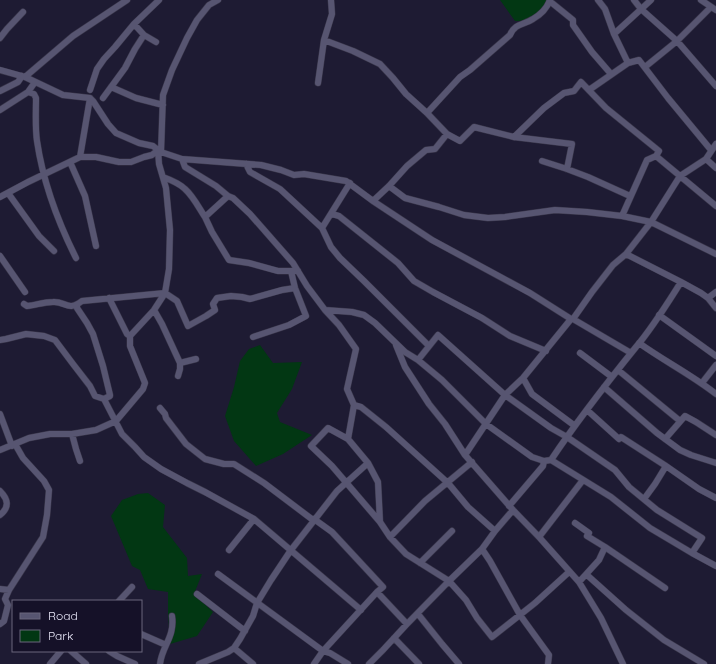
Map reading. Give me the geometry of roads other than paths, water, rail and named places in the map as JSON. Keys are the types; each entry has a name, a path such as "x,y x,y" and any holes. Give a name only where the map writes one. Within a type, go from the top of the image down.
{"street":[{"path":"0,91 18,82 23,76 73,36 118,2 127,0"},
{"path":"90,90 97,68 134,24 159,0"},
{"path":"0,450 29,438 50,434 72,434 96,430 116,421 143,390 146,383 130,346 130,336 154,310 165,293 169,269 170,230 166,188 159,164 163,95 172,70 197,20 209,5 218,0"},
{"path":"318,82 324,40 332,14 330,0"},
{"path":"598,0 605,9 614,34 628,63"},
{"path":"634,0 641,10 677,42 716,86"},
{"path":"614,34 651,0"},
{"path":"645,67 677,42 714,8 701,0"},
{"path":"427,113 460,77 510,35 512,30 532,20 541,13 550,1 573,20 572,25 611,74"},
{"path":"0,38 23,12"},
{"path":"134,24 144,35 156,42"},
{"path":"103,98 125,68 134,49 144,35"},
{"path":"324,40 380,64 394,78 406,94 447,134 460,141 474,127 514,137 572,144 567,169"},
{"path":"589,90 628,63 639,60 711,150"},
{"path":"0,70 23,76 63,95 90,98 116,133 139,143 153,146 159,151 182,159 261,165 294,175 304,174 346,181 372,201 432,240 530,293 631,353"},
{"path":"0,110 28,92 35,82"},
{"path":"514,137 541,111 564,92 574,91 581,82 606,108 659,151 656,156 647,160 622,216"},
{"path":"111,86 136,98 163,104"},
{"path":"28,92 34,94 36,98 36,140 43,175 58,219 76,258"},
{"path":"80,157 90,98"},
{"path":"372,201 389,186 407,166 426,150 435,149 447,134"},
{"path":"465,455 506,395 546,351 613,265 626,254 651,222 680,176 706,159 716,144"},
{"path":"0,197 80,157 96,157 119,162 131,162 159,151"},
{"path":"656,156 716,206"},
{"path":"182,159 185,166 233,198 250,214 293,263 307,286 325,310 339,325 356,349 347,389 354,405 348,439"},
{"path":"706,159 716,168"},
{"path":"542,161 588,176 630,196"},
{"path":"70,162 85,196 96,246"},
{"path":"246,164 250,172 280,189 322,228 331,247 340,258 429,346"},
{"path":"163,177 185,188 194,200 229,260 249,263 278,271 298,271"},
{"path":"322,228 350,183"},
{"path":"389,186 405,198 464,215 488,218 555,210 622,216 651,222 716,254"},
{"path":"8,193 39,236 54,251"},
{"path":"205,218 228,196"},
{"path":"332,214 339,216 398,263 414,281 482,318 510,336 546,351"},
{"path":"626,254 681,282 708,298 716,308"},
{"path":"0,256 25,292"},
{"path":"253,337 289,325 306,316 295,288 291,271"},
{"path":"369,664 449,581 482,550 511,508 639,343 681,282"},
{"path":"24,304 27,306 54,301 69,306 77,305 82,302 109,298 165,293 177,301 188,326 215,310 213,304 217,298 231,296 242,297 250,300 282,290 295,288"},
{"path":"708,298 716,292"},
{"path":"109,298 127,334 130,336"},
{"path":"77,305 77,308 88,323 93,334 103,366 110,395 104,399"},
{"path":"154,310 180,363 178,376"},
{"path":"325,310 352,312 364,315 375,323 406,352 442,380 486,424 532,457 548,461 583,480 611,497 650,528 692,554 716,566"},
{"path":"659,315 716,356"},
{"path":"0,340 26,334 44,336 55,340 90,386 95,396 104,399 122,434 144,457 161,469 254,519 361,610"},
{"path":"418,360 438,335 506,395 551,428 567,436 615,470 629,487 657,510 702,538 692,554"},
{"path":"393,340 405,368 465,455 579,582 601,618 623,664"},
{"path":"639,343 657,356 702,383 716,394"},
{"path":"580,353 612,377"},
{"path":"180,363 196,359"},
{"path":"702,383 716,365"},
{"path":"618,370 680,421"},
{"path":"523,378 532,394 576,426"},
{"path":"604,387 680,450 716,463"},
{"path":"354,405 361,407 386,427 448,483 468,507 495,531"},
{"path":"160,408 186,444 196,453 205,459 224,464 234,464 264,483 332,532 383,587 323,651 314,664"},
{"path":"587,410 619,439 621,437 699,489 716,498"},
{"path":"0,414 14,445 49,490 43,537 9,590 5,599 8,605 4,621 0,624"},
{"path":"665,439 685,416 716,435"},
{"path":"380,522 378,482 368,463 348,439 328,428 311,446 332,466 380,522 390,537 406,554 449,581 466,600 477,618 492,637 520,615 569,572"},
{"path":"72,434 80,461"},
{"path":"390,537 425,501 472,462"},
{"path":"199,664 234,648 253,616 257,603 291,550 337,490 368,463"},
{"path":"644,499 666,466"},
{"path":"539,537 583,480"},
{"path":"0,491 6,498 7,505 3,513 0,515"},
{"path":"229,550 254,519"},
{"path":"575,523 589,533 587,536 665,588"},
{"path":"420,563 452,531"},
{"path":"579,582 599,560 605,547"},
{"path":"482,550 490,560 520,615 549,655 548,664"},
{"path":"218,574 323,651 330,653 348,664"},
{"path":"586,575 626,610 664,640 704,664"},
{"path":"121,600 132,588"},
{"path":"0,589 9,590"},
{"path":"377,592 407,624"},
{"path":"197,594 245,631"},
{"path":"418,614 459,664"},
{"path":"160,664 161,656 170,636 172,616"},
{"path":"142,634 166,645"},
{"path":"394,638 420,664"},
{"path":"234,648 253,664"},
{"path":"50,664 60,652"},
{"path":"72,652 86,664"},
{"path":"111,652 135,664"}]}
